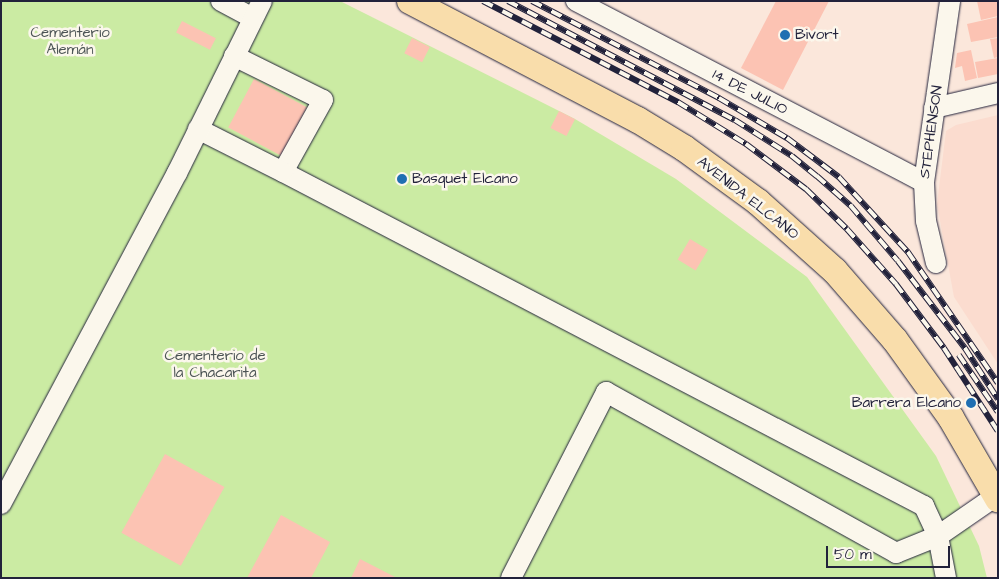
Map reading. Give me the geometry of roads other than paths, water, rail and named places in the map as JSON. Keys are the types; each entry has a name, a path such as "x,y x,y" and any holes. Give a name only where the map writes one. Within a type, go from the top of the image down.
{"main road":[{"name":"AVENIDA ELCANO","path":"410,1 638,120 684,148 758,202 834,271 895,340 951,418 997,497"}],"street":[{"path":"1,504 198,129 257,10 221,1"},
{"name":"14 DE JULIO","path":"576,1 924,182"},
{"name":"STEPHENSON","path":"936,263 926,222 924,182 950,1"},
{"path":"234,56 323,100 283,172"},
{"path":"934,108 998,94"},
{"path":"198,129 924,506 938,536 946,578"},
{"path":"511,578 606,392 896,553 938,536 997,497"}],"railway":[{"path":"483,1 678,102 746,144 806,189 847,229 896,284 944,348 998,431"},
{"path":"508,1 735,120 792,156 817,176 851,206 898,261 965,348 998,399"},
{"path":"532,1 719,98 787,138 839,177 908,252 998,383"},
{"path":"959,355 998,412"}],"place":[{"name":"Bivort","path":"785,35"},
{"name":"Basquet Elcano","path":"402,179"},
{"name":"Barrera Elcano","path":"971,403"}],"park label":[{"name":"Cementerio Alemán","path":"70,40"},
{"name":"Cementerio de la Chacarita","path":"215,364"}]}
